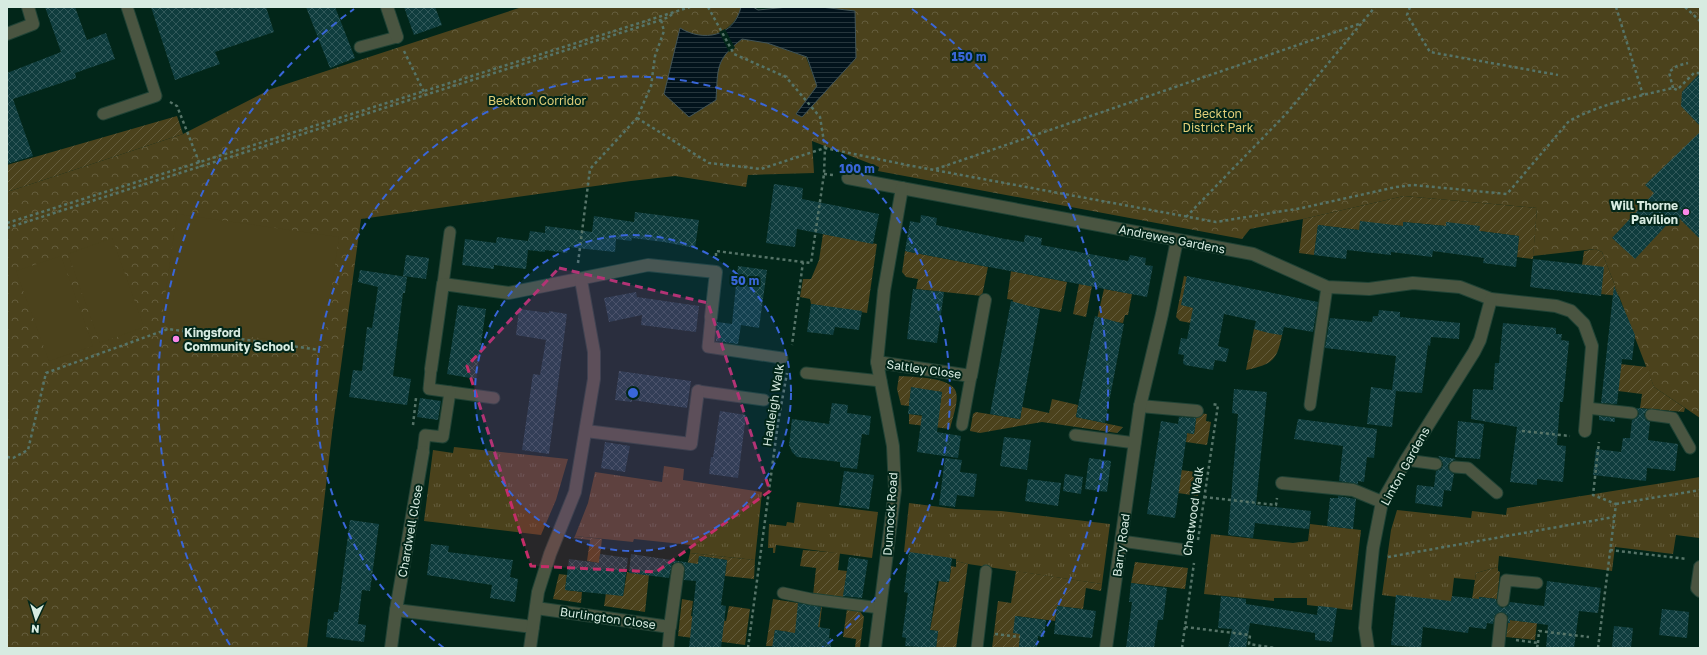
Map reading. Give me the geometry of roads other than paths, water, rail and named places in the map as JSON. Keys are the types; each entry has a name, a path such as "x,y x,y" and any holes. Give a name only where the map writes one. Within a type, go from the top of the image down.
{"street":[{"path":"7,34 34,24 28,7"},
{"path":"387,7 397,37"},
{"name":"Andrewes Gardens","path":"848,178 1253,254 1327,287 1369,289 1413,283 1460,287 1491,300 1556,306 1571,311 1584,324 1592,346 1585,434"},
{"name":"Dunnock Road","path":"875,648 894,490 893,446 877,362 884,291 902,188"},
{"name":"Barry Road","path":"1106,648 1140,406 1162,314 1177,240"},
{"path":"431,369 443,284 509,293 581,280 648,264 716,272 711,317"},
{"path":"530,648 538,592 550,554 575,492 594,379 594,352 590,321 581,280"},
{"name":"Saltley Close","path":"877,362 971,376 985,300"},
{"name":"Linton Gardens","path":"1368,648 1365,628 1372,560 1382,502 1406,460 1474,352 1480,340 1491,300"},
{"path":"586,431 691,444 698,391"},
{"path":"1140,406 1197,411"},
{"name":"Chardwell Close","path":"391,648 423,452"},
{"path":"1282,483 1352,490 1382,502"},
{"path":"1697,563 1697,588 1700,591"},
{"name":"Burlington Close","path":"536,608 670,627 678,568"},
{"path":"396,610 533,627"},
{"path":"1499,643 1501,619"}],"lane":[{"path":"103,114 156,96 127,7"},
{"path":"360,47 397,37"},
{"path":"443,284 450,232"},
{"path":"1310,405 1327,287"},
{"path":"711,317 708,347 782,358"},
{"path":"431,369 429,389 494,398"},
{"path":"806,373 881,381"},
{"name":"Saltley Close","path":"962,425 971,376"},
{"path":"698,391 764,400"},
{"path":"423,452 425,435 444,437 450,392"},
{"path":"1587,408 1632,413"},
{"path":"1650,416 1674,418 1690,448"},
{"path":"1076,435 1135,443"},
{"path":"1406,460 1436,464"},
{"path":"1455,467 1468,468 1497,493"},
{"path":"1121,541 1186,550"},
{"path":"977,648 986,571"},
{"path":"1503,601 1506,580 1537,583"},
{"path":"783,593 811,599 880,608"},
{"path":"668,648 670,627"}],"water":[{"path":"741,7 753,7 758,10 788,7 821,7 855,11 856,58 802,117 796,114 817,86 807,57 767,43 742,39 733,46 722,59 718,72 716,100 689,117 664,94 680,28 698,35 716,34 725,31 732,25"}],"place":[{"name":"Will Thorne Pavilion","path":"1686,212"},
{"name":"Kingsford Community School","path":"176,339"}],"park label":[{"name":"Beckton Corridor","path":"537,100"},
{"name":"Beckton District Park","path":"1218,120"}]}
